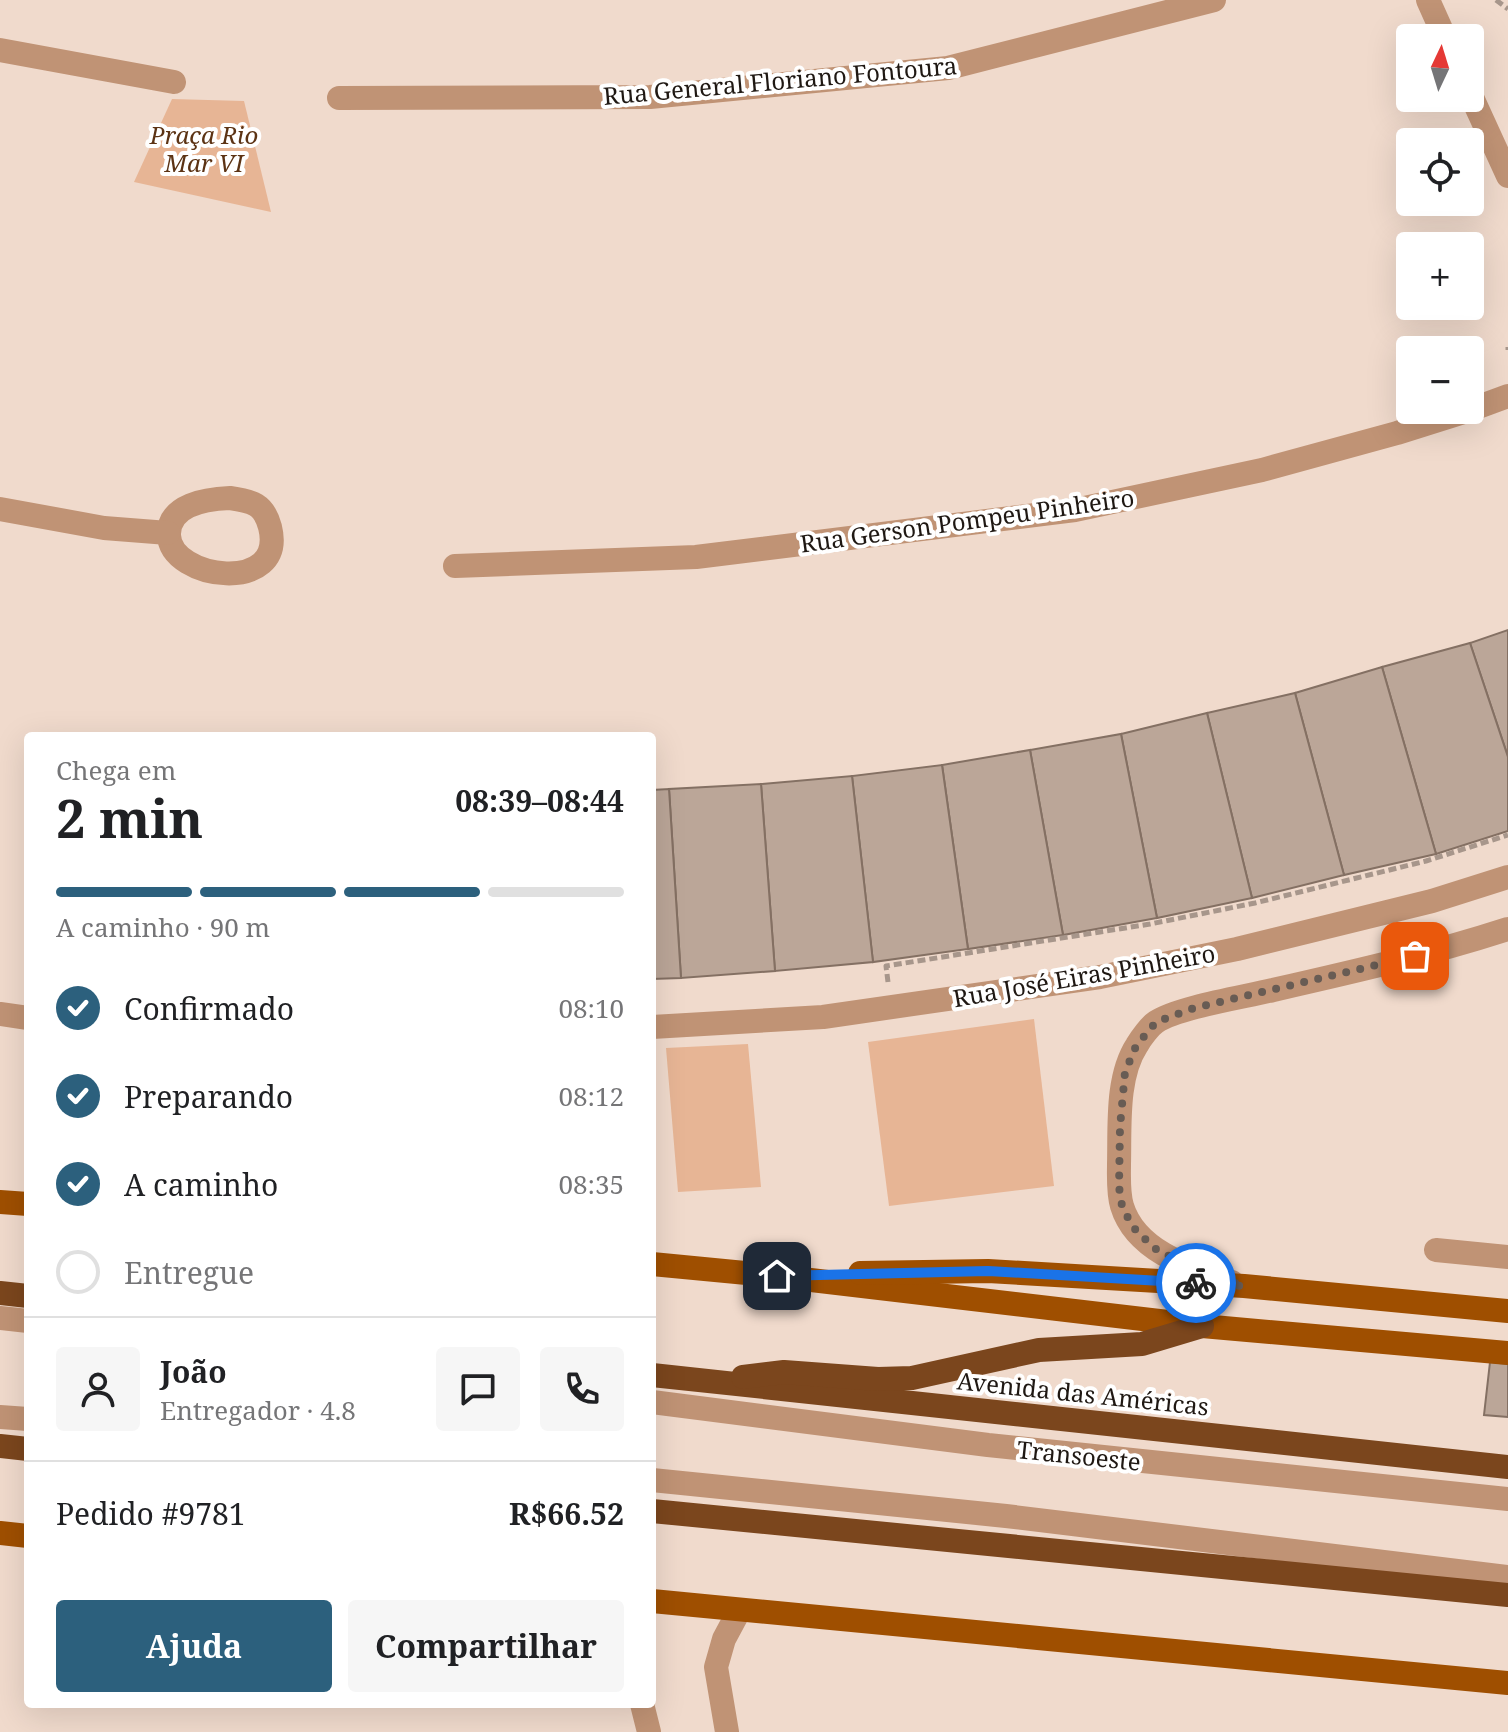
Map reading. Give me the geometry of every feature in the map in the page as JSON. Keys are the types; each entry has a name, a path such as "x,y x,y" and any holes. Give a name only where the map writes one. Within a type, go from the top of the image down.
{"highway":[{"path":"0,1293 24,1296"},
{"path":"712,1383 784,1372 878,1379 912,1378 1057,1348 1142,1344 1202,1326"},
{"name":"Avenida das Américas","path":"656,1376 1508,1467"},
{"path":"0,1446 24,1449"},
{"path":"656,1511 1508,1595"}],"main road":[{"path":"0,1202 24,1204"},
{"path":"656,1264 1202,1326 1508,1353"},
{"path":"777,1276 988,1271 1244,1286 1508,1311"},
{"path":"0,1533 24,1536"},
{"path":"656,1601 1508,1683"}],"street":[{"name":"Rua General Floriano Fontoura","path":"339,98 650,97 948,68 1214,0"},
{"path":"1428,0 1439,24"},
{"path":"0,50 174,82"},
{"path":"1479,112 1508,176"},
{"name":"Rua Gerson Pompeu Pinheiro","path":"1484,405 1508,396"},
{"name":"Rua Gerson Pompeu Pinheiro","path":"455,566 696,557 1075,510 1262,470 1426,424"},
{"path":"0,509 104,528 168,533"},
{"name":"Rua José Eiras Pinheiro","path":"656,1027 823,1017 1100,977 1237,949 1432,901 1508,877"},
{"path":"1244,1286 1193,1269 1154,1248 1132,1226 1122,1206 1119,1187 1120,1127 1125,1072 1136,1046 1156,1022 1194,1008 1360,970 1508,929"},
{"path":"0,1014 24,1017"},
{"path":"1436,1250 1508,1257"},
{"path":"0,1318 24,1321"},
{"name":"Transoeste","path":"656,1403 988,1445 1508,1499"},
{"path":"0,1417 24,1419"},
{"path":"656,1480 1006,1516 1508,1577"},
{"path":"727,1732 716,1667 724,1639 739,1611"},
{"path":"643,1708 649,1732"}],"path":[{"path":"1496,0 1508,9"},
{"path":"890,1007 886,966 1060,940 1225,909 1426,861 1508,835"}],"green space":[{"name":"Praça Rio Mar VI","path":"172,99 244,101 271,212 134,182"},
{"path":"1034,1019 1054,1186 889,1206 868,1042"},
{"path":"748,1044 761,1187 678,1192 666,1048"}],"building":[{"path":"1508,630 1508,757 1470,643"},
{"path":"1470,643 1508,757 1508,831 1436,854 1382,667"},
{"path":"1382,667 1436,854 1344,875 1295,693"},
{"path":"1295,693 1344,875 1252,898 1207,713"},
{"path":"1207,713 1252,898 1157,918 1121,734"},
{"path":"1121,734 1157,918 1063,935 1030,750"},
{"path":"1030,750 1063,935 968,949 942,765"},
{"path":"942,765 968,949 873,962 852,776"},
{"path":"852,776 873,962 775,971 761,784"},
{"path":"761,784 775,971 681,978 669,789"},
{"path":"669,789 681,978 656,979 656,790"},
{"path":"1490,1362 1508,1364 1508,1417 1484,1415"}],"way so far":[{"path":"1196,1283 1244,1286 1193,1269 1154,1248 1132,1226 1122,1206 1119,1187 1120,1127 1125,1072 1136,1046 1156,1022 1194,1008 1415,956"}],"route":[{"path":"777,1276 959,1270 1196,1283"}]}
